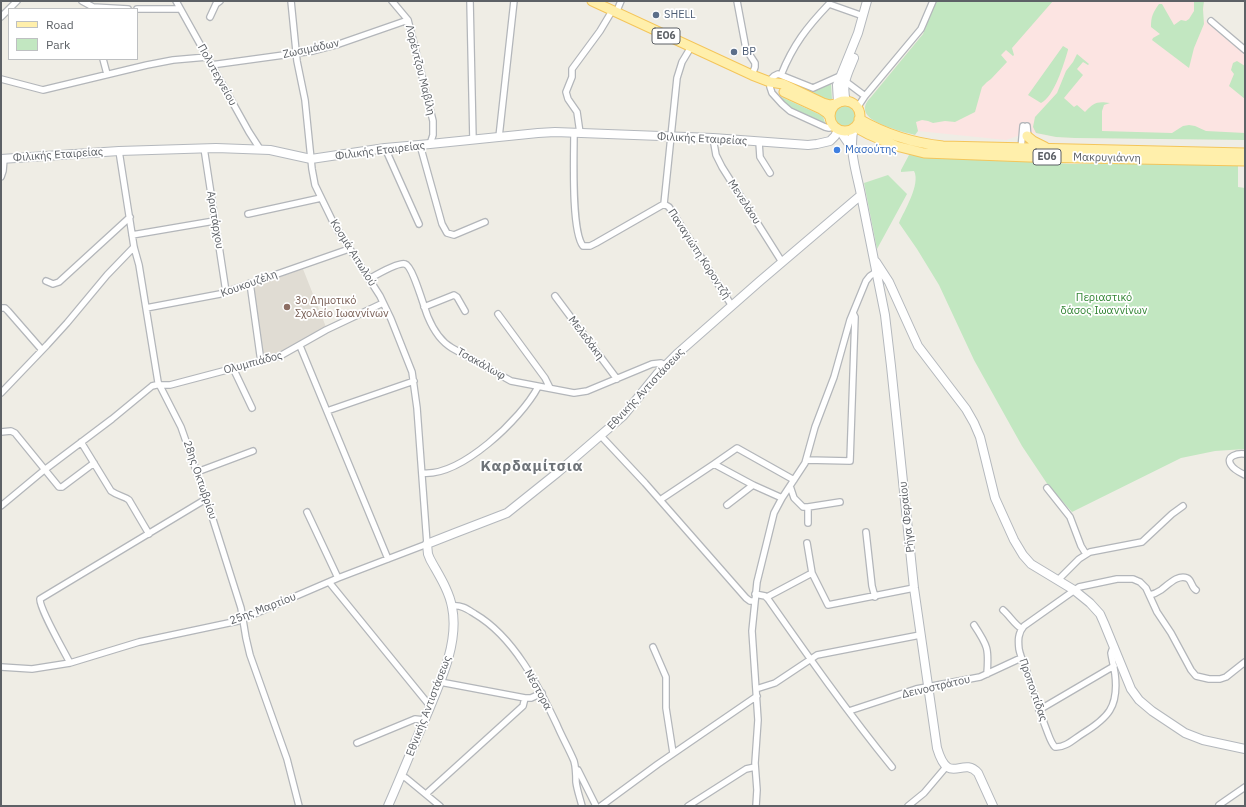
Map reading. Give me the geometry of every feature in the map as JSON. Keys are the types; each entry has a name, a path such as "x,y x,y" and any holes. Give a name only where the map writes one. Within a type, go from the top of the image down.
{"main road":[{"name":"ΕΟ6","path":"592,1 752,75 770,82 783,84 830,105 852,103 857,108"},
{"name":"ΕΟ6","path":"770,82 780,90 821,109 830,117"},
{"path":"840,103 832,109 830,117 831,122 837,129 847,131 856,125 860,115 857,108"},
{"name":"Μακρυγιάννη","path":"856,125 873,126 898,137 925,144 1025,152 1245,161"},
{"path":"1028,136 1033,141 1048,149"},
{"name":"Μακρυγιάννη","path":"1025,152 1048,149 1182,150 1245,153"}],"street":[{"path":"82,1 93,8"},
{"name":"Πολυτεχνείου","path":"176,1 260,149"},
{"path":"210,17 216,4 220,1"},
{"name":"Κοσμά Αιτωλού","path":"291,1 296,53 304,100 310,159 314,180 334,224 383,303 406,353 412,372 418,408 427,544"},
{"name":"Λορέντζου Μαβίλη","path":"392,1 408,20 433,118 433,131 430,144"},
{"path":"470,1 473,140"},
{"path":"499,137 514,1"},
{"path":"621,1 572,69 572,77 566,89 568,99 577,112 576,219 579,238 583,246 596,243 664,204 677,78 682,62 691,47"},
{"path":"738,1 746,49 755,63 752,75"},
{"path":"840,103 844,88 842,78 858,33 867,1"},
{"path":"857,108 865,96 921,30 933,1"},
{"path":"781,75 788,58 802,35 829,4 863,16"},
{"path":"138,9 180,9"},
{"name":"Ζωσιμάδων","path":"211,65 314,51 408,20"},
{"path":"1211,21 1245,50"},
{"path":"1,79 43,90 173,60 207,57"},
{"path":"103,60 107,74"},
{"path":"842,78 814,88 781,75 775,75 770,82 770,87 771,91 787,109 825,127 837,129 844,135 852,149"},
{"path":"842,78 865,96"},
{"path":"856,125 852,141 852,149 861,195"},
{"path":"1025,126 1028,136 1025,152 1025,126"},
{"name":"Φιλικής Εταιρείας","path":"3,159 119,151 204,148 260,149 277,151 304,159 310,159 385,148 543,132 713,138 808,145 830,141 836,135 837,129"},
{"name":"Μενελάου","path":"713,138 716,155 722,168 782,262"},
{"name":"Φιλικής Εταιρείας","path":"759,142 760,157 770,174"},
{"path":"420,145 440,219 446,232 454,235 485,222"},
{"name":"Αριστάρχου","path":"204,148 226,292"},
{"path":"385,148 419,224"},
{"name":"28ης Οκτωβρίου","path":"119,151 132,235 139,265 159,385 181,427 206,499 236,590 244,619 249,650 289,765 299,806"},
{"path":"1,177 3,171 3,159"},
{"name":"Εθνικής Αντιστάσεως","path":"388,806 440,682 453,638 454,625 452,606 445,588 430,560 427,544 507,513 601,436 630,410 665,365 861,195"},
{"name":"Ρήγα Φεραίου","path":"861,195 883,305 920,635 937,748 946,767"},
{"path":"248,214 321,198"},
{"name":"Παναγιώτη Κοροντζή","path":"664,204 669,207 732,306"},
{"path":"46,281 53,284 59,282 130,217"},
{"path":"132,235 214,221"},
{"path":"1,393 67,323 107,275 134,246"},
{"name":"Κουκουζέλη","path":"146,308 214,296 349,249"},
{"path":"873,258 889,282 918,346 966,409 974,423 980,437 994,498 1014,540 1028,562 1074,590 1090,603 1100,614 1133,692 1146,706 1185,733 1210,741 1245,749"},
{"name":"Τσακάλωφ","path":"369,279 398,265 406,264 412,272 424,307 436,332 448,346 510,380 538,387 581,393 652,364 661,363 665,365"},
{"path":"756,806 757,790 755,767 758,726 752,626 755,594 772,518 776,508 806,460 815,427 834,377 853,312 866,280 876,272"},
{"path":"250,283 261,362"},
{"path":"424,307 431,306 448,296 454,295 457,297 465,311"},
{"name":"Μελεδάκη","path":"555,296 617,378"},
{"name":"Ολυμπιάδος","path":"159,385 170,385 280,356 326,330 383,303"},
{"path":"1,308 8,311 42,350"},
{"path":"806,460 850,462 855,317 853,312"},
{"path":"498,314 545,378 550,388"},
{"path":"300,346 388,559"},
{"path":"233,368 252,408"},
{"path":"328,411 414,381"},
{"path":"1,506 45,469 149,388 154,385 159,385"},
{"path":"422,473 435,474 445,471 462,462 485,446 507,427 538,387"},
{"path":"1,432 11,431 15,433 60,487 94,463"},
{"path":"601,436 660,500 746,598 750,601 754,601"},
{"path":"81,442 111,491 116,495 126,497 130,500 149,534"},
{"path":"660,500 737,448 794,480"},
{"path":"197,472 253,451"},
{"path":"1245,454 1241,453 1232,456 1230,459 1230,464 1232,467 1245,475"},
{"path":"714,464 753,485 782,498"},
{"path":"727,505 753,485"},
{"path":"790,486 795,499 803,507 840,502"},
{"path":"1048,488 1070,517 1080,546 1086,554"},
{"path":"70,663 43,611 39,601 40,599 206,499"},
{"path":"1058,580 1070,567 1086,554 1142,542 1172,514 1183,506"},
{"path":"808,507 808,523"},
{"path":"307,512 338,578"},
{"path":"866,532 872,586 875,597"},
{"path":"807,542 812,573 828,605 875,597 914,588"},
{"name":"25ης Μαρτίου","path":"1,667 32,669 70,663 139,642 244,619 338,578 427,544"},
{"path":"767,597 812,573"},
{"path":"1150,595 1182,577 1190,579 1193,588 1196,590"},
{"path":"1003,610 1021,630 1080,586 1117,579 1136,580 1141,582 1146,588 1156,609 1191,670 1196,676 1209,679 1220,679 1226,677 1245,662"},
{"path":"329,582 430,706"},
{"path":"755,594 767,597 810,659 892,767"},
{"name":"Νέστορα","path":"452,606 463,607 496,629 520,659 542,693 574,762 577,776 576,781 582,806"},
{"path":"974,625 987,646 989,657 987,674"},
{"name":"Προποντίδας","path":"1021,630 1018,637 1021,658 1029,677 1039,710 1055,747 1067,744 1091,729 1102,720 1111,709 1114,701 1115,690 1114,666"},
{"path":"756,689 775,683 817,655 920,635"},
{"path":"653,647 666,679 666,704 673,753"},
{"path":"1039,710 1114,666 1112,650 1115,648"},
{"name":"Δεινοστράτου","path":"849,711 916,690 976,678 1021,658"},
{"path":"440,682 525,698 531,698 542,693"},
{"path":"601,806 673,753 757,696"},
{"path":"426,794 523,706 525,698"},
{"path":"357,743 415,719 424,720"},
{"path":"574,762 596,806"},
{"path":"688,806 746,770 755,767"},
{"path":"908,806 924,792 946,767 951,769 970,767 974,769 978,773 993,806"},
{"path":"401,776 406,778 440,806"},
{"path":"1219,805 1245,787"}],"shaded area":[{"path":"936,1 1204,1 1203,16 1205,21 1245,55 1245,140 1075,138 1056,137 1029,132 1006,140 918,131 915,135 891,128 867,116 865,105 923,34"},
{"name":"3ο Δημοτικό Σχολείο Ιωαννίνων","path":"303,269 326,327 298,344 280,352 263,356 253,286"}],"green space":[{"path":"936,1 1053,1 1012,48 1014,55 1013,56 1006,50 1001,55 1007,62 982,87 975,112 955,122 945,121 933,123 922,120 916,122 918,131 915,135 877,122 870,118 866,113 865,107 869,99 923,34"},
{"path":"1194,1 1204,1 1204,24 1194,48 1189,68 1152,40 1160,34 1151,27 1151,20 1159,4 1162,4 1174,25 1181,20 1186,21 1194,11"},
{"path":"1063,46 1068,50 1061,71 1050,94 1046,100 1041,103 1028,95"},
{"path":"1077,54 1089,64 1088,65 1083,62 1077,69 1083,75 1064,98 1074,107 1077,105 1085,112 1096,103 1110,103 1104,105 1102,111 1102,131 1172,133 1183,126 1189,125 1206,131 1245,133 1245,140 1075,138 1056,137 1036,133 1033,127 1035,117 1057,93 1066,71"},
{"path":"1237,61 1245,66 1245,99 1229,86 1234,74 1231,70 1233,63"},
{"path":"783,79 787,79 813,91 831,84 832,99 829,100 784,81"},
{"path":"777,95 823,116 825,123 788,107"},
{"path":"844,106 852,109 855,117 852,125 844,128 836,125 833,117 836,109"},
{"name":"Περιαστικό δάσος Ιωαννίνων","path":"909,155 1072,164 1139,163 1238,165 1238,187 1245,188 1245,449 1215,451 1181,458 1072,512 1048,485 1022,446 974,360 939,285 899,223 914,190 916,176 914,171 901,172"},
{"path":"888,175 907,194 877,249 864,183"}],"place":[{"name":"SHELL","path":"656,15"},
{"name":"BP","path":"734,52"},
{"name":"Μασούτης","path":"837,150"},
{"name":"3ο Δημοτικό Σχολείο Ιωαννίνων","path":"287,307"}],"district":[{"name":"Καρδαμίτσια","path":"532,467"}]}
